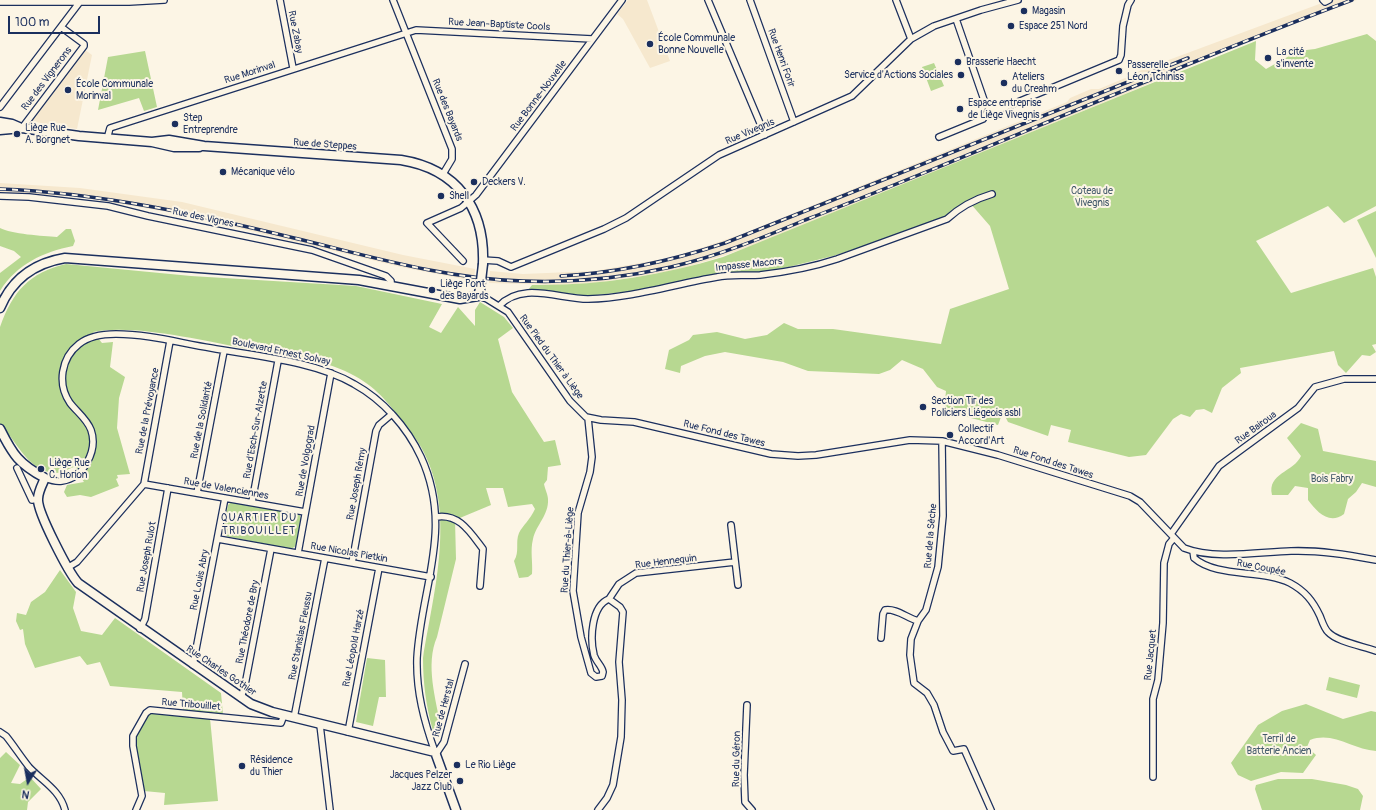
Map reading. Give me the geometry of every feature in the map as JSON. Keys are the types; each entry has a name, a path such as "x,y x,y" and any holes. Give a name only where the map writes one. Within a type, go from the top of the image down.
{"street":[{"path":"0,2 49,1 79,3 164,0"},
{"name":"Rue Zabay","path":"280,0 293,68"},
{"name":"Rue des Bayards","path":"393,0 452,150 452,159 442,174"},
{"name":"Rue Bonne-Nouvelle","path":"469,202 622,0"},
{"path":"708,0 764,135"},
{"name":"Rue Henri Forir","path":"750,0 794,122"},
{"path":"896,0 911,39"},
{"name":"Rue Vivegnis","path":"483,262 498,262 511,267 549,250 593,235 626,218 707,161 852,96 911,39 934,26 980,10 1018,0"},
{"path":"956,19 984,100 990,108 1001,109 1068,80 1103,68 1118,60 1121,55 1125,14 1131,0"},
{"path":"1323,0 1325,2 1329,0"},
{"path":"0,107 79,3"},
{"name":"Rue des Vignerons","path":"22,128 84,46 84,44 61,27"},
{"name":"Rue Jean-Baptiste Cools","path":"406,33 416,30 592,39"},
{"name":"Rue Morinval","path":"107,138 110,128 293,68 406,33"},
{"path":"939,136 983,119 990,108"},
{"name":"Rue de Steppes","path":"0,122 12,124 22,128"},
{"name":"Rue de Steppes","path":"0,130 22,128 152,142 174,147 193,148 204,146 401,160 427,166 442,174"},
{"path":"0,308 5,296 18,280 28,272 49,261 65,258 359,280 460,299 479,293 483,262 483,238 469,202 462,192 442,174"},
{"name":"Impasse Macors","path":"499,306 508,297 525,294 543,293 588,299 640,293 720,276 762,274 820,264 947,219 956,211 977,199 992,194"},
{"name":"Rue des Vignes","path":"0,196 29,197 108,206 148,216 312,250 386,276 391,281 391,286"},
{"path":"463,262 427,224 461,208 469,202"},
{"name":"Rue Pied du Thier à Liège","path":"479,293 508,312 570,401 588,418"},
{"name":"Boulevard Ernest Solvay","path":"0,429 18,461 45,478 60,481 72,476 87,463 92,451 93,437 88,424 68,399 63,388 63,368 73,349 84,341 106,335 136,335 278,360 331,373 361,388 392,414 409,436 421,457 429,479 436,517 436,546 418,651 418,685 421,709 456,810"},
{"name":"Rue de la Prévoyance","path":"144,484 170,341"},
{"name":"Rue de la Solidarité","path":"197,493 224,351"},
{"name":"Rue d'Esch-Sur-Alzette","path":"252,502 278,360"},
{"name":"Rue de Volgograd","path":"298,553 331,373"},
{"name":"Rue Bairoua","path":"1173,536 1220,466 1298,408 1315,387 1344,379 1376,379"},
{"name":"Rue Joseph Rémy","path":"352,563 376,431 379,425 392,414"},
{"name":"Rue Fond des Tawes","path":"588,418 640,423 771,454 798,456 816,455 910,440 942,441 998,455 1130,496 1140,502 1184,548 1193,551 1230,554 1292,551 1318,552 1376,560"},
{"name":"Rue du Thier-à-Liège","path":"588,418 592,456 590,472 578,513 573,591 582,643 591,673 596,677 602,676 603,672 595,658 592,646 596,613 602,602 608,599"},
{"name":"Rue de la Sèche","path":"942,441 943,516 938,567 926,610 918,620 911,639 910,655 914,684 927,693 934,705 943,732 953,752 964,749 991,810"},
{"path":"17,468 32,500 38,499 45,478"},
{"path":"67,568 77,562 144,484"},
{"name":"Rue de Valenciennes","path":"144,484 305,512"},
{"name":"Rue Joseph Rulot","path":"140,628 145,619 168,488"},
{"name":"Rue Louis Abry","path":"193,665 225,498"},
{"name":"Rue Charles Gothier","path":"38,499 38,506 67,568 78,584 241,698 262,709 320,725 435,753"},
{"path":"436,517 449,516 467,529 483,549 480,586"},
{"path":"731,525 738,586"},
{"name":"Rue Jacquet","path":"1153,777 1153,699 1158,680 1163,623 1164,563 1169,544 1173,536"},
{"name":"Rue Nicolas Pietkin","path":"218,538 431,577"},
{"name":"Rue Théodore de Bry","path":"241,698 245,685 271,548"},
{"name":"Rue Coupée","path":"1193,551 1194,558 1205,565 1263,575 1289,582 1301,589 1313,601 1328,632 1333,636 1376,651"},
{"name":"Rue Stanislas Fleussu","path":"294,718 325,558"},
{"name":"Rue Hennequin","path":"608,599 619,584 636,573 735,562"},
{"name":"Rue Léopold Harzé","path":"348,732 379,568"},
{"path":"598,810 614,785 621,737 622,700 619,656 623,612 616,603 608,599"},
{"path":"881,638 882,614 885,610 892,609 907,618 918,620"},
{"name":"Rue de Herstal","path":"435,753 444,742 465,664"},
{"name":"Rue du Géron","path":"747,705 744,775 745,802 752,810"},
{"name":"Rue Tribouillet","path":"136,810 142,796 133,746 133,736 146,713 150,710 281,723 284,715"},
{"path":"320,725 330,810"},
{"path":"0,732 6,736 38,776 56,792 65,810"}],"shaded area":[{"name":"École Communale Bonne Nouvelle","path":"628,0 647,0 670,61 650,68 623,19 617,14"},
{"path":"1330,0 1357,0 1243,43 1125,94 746,248 673,271 595,283 557,285 489,283 490,271 523,274 594,271 669,258 704,247 742,234 1067,102 1070,98 1091,89 1099,89 1139,71"},
{"name":"École Communale Morinval","path":"84,49 92,55 77,129 35,122 30,119"},
{"path":"0,183 80,188 182,202 403,255 475,269 474,281 401,267 180,214 79,197 0,192"}],"green space":[{"name":"Coteau de Vivegnis","path":"1367,34 1376,41 1376,206 1344,223 1328,206 1256,241 1291,293 1373,268 1376,277 1376,344 1372,345 1376,352 1370,356 1362,355 1346,373 1338,365 1334,351 1240,368 1241,373 1222,388 1212,413 1204,409 1196,410 1190,417 1181,414 1173,419 1146,455 1129,457 1068,442 1071,430 1051,425 1048,436 1008,422 1003,412 998,425 944,411 946,391 937,387 923,369 902,360 890,370 879,374 808,371 783,362 725,352 705,356 681,366 680,373 665,369 669,350 689,340 693,335 717,332 745,339 767,335 784,323 798,329 833,329 941,344 950,309 1009,289 990,226 970,203 947,219 833,256 768,272 715,274 633,291 588,296 542,290 528,290 532,285 604,282 676,270 723,257 1256,41 1255,60 1266,69 1298,51 1315,49"},
{"path":"145,51 157,107 144,111 139,98 98,110 108,57"},
{"path":"934,63 944,86 931,91 922,67"},
{"path":"1376,211 1376,258 1357,220"},
{"path":"0,228 19,233 57,237 66,229 71,229 75,241 73,246 41,256 23,266 14,273 0,291 0,273 21,257 14,251 0,246"},
{"path":"66,264 191,276 356,286 442,304 429,327 441,333 458,307 475,326 475,310 480,302 504,317 513,328 498,339 512,392 544,442 555,440 561,465 548,467 547,480 544,484 548,497 548,505 533,539 532,574 528,577 519,578 514,561 517,554 517,540 519,533 535,509 532,504 508,507 503,488 486,488 491,505 455,520 456,559 432,659 434,694 441,728 433,731 428,713 425,694 423,658 437,578 440,551 438,497 432,472 421,447 385,399 363,381 345,371 321,363 295,357 147,331 109,330 93,332 102,343 113,342 110,367 125,377 119,398 117,428 130,474 117,475 118,478 116,479 119,486 91,497 80,495 67,497 64,492 67,485 84,482 74,467 63,472 48,472 41,469 29,460 10,436 0,437 0,327 11,303 24,285 32,278 42,273"},
{"name":"Bois Fabry","path":"1301,423 1318,429 1323,451 1376,461 1376,487 1362,483 1356,492 1348,499 1344,514 1339,517 1328,518 1319,513 1308,500 1308,488 1295,486 1288,495 1272,495 1273,482 1282,473 1293,466 1301,456 1287,438"},
{"path":"231,502 299,514 301,518 296,546 291,549 225,536 223,532 228,505"},
{"path":"60,570 76,592 73,608 81,631 102,635 115,618 221,693 223,715 183,711 182,692 110,686 100,662 87,665 80,656 35,668 25,644 23,629 20,630 16,621 17,613 26,615 31,602 45,592"},
{"path":"367,658 385,660 386,697 379,697 373,726 356,722"},
{"path":"1329,677 1360,685 1357,698 1326,690"},
{"name":"Terril de Batterie Ancien","path":"1306,704 1343,719 1371,711 1376,712 1376,751 1359,748 1335,739 1319,738 1310,740 1307,747 1316,755 1303,773 1281,772 1251,781 1238,775 1231,763 1258,725 1282,711"},
{"path":"151,711 210,718 218,801 164,805 165,793 144,791 134,748 135,734"},
{"path":"6,752 20,765 11,783 20,784 30,777 41,789 28,802 27,810 0,810 0,758"},
{"path":"1278,779 1312,779 1346,785 1358,789 1363,796 1360,810 1262,810 1255,789 1256,785"}],"railway":[{"path":"0,189 74,195 148,206 257,229 407,266 465,276 523,281 560,281 616,277 688,263 756,240 1193,62 1352,0"},
{"path":"561,276 603,272 664,261 725,243 1188,58"}],"place":[{"name":"Magasin","path":"1024,11"},
{"name":"Espace 251 Nord","path":"1011,26"},
{"name":"École Communale Bonne Nouvelle","path":"650,44"},
{"name":"La cité s'invente","path":"1268,58"},
{"name":"Brasserie Haecht","path":"958,62"},
{"name":"Passerelle Léon Tchiniss","path":"1119,71"},
{"name":"Service d'Actions Sociales","path":"961,75"},
{"name":"Ateliers du Creahm","path":"1004,83"},
{"name":"École Communale Morinval","path":"68,90"},
{"name":"Espace entreprise de Liège Vivegnis","path":"960,109"},
{"name":"Step Entreprendre","path":"175,124"},
{"name":"Liège Rue A. Borgnet","path":"17,134"},
{"name":"Mécanique vélo","path":"223,172"},
{"name":"Deckers V.","path":"474,182"},
{"name":"Shell","path":"441,196"},
{"name":"Liège Pont des Bayards","path":"432,290"},
{"name":"Section Tir des Policiers Liégeois asbl","path":"923,407"},
{"name":"Collectif Accord'Art","path":"950,435"},
{"name":"Liège Rue C. Horion","path":"41,469"},
{"name":"Le Rio Liège","path":"457,765"},
{"name":"Résidence du Thier","path":"242,766"},
{"name":"Jacques Pelzer Jazz Club","path":"460,781"}],"district":[{"name":"QUARTIER DU TRIBOUILLET","path":"259,524"}]}
